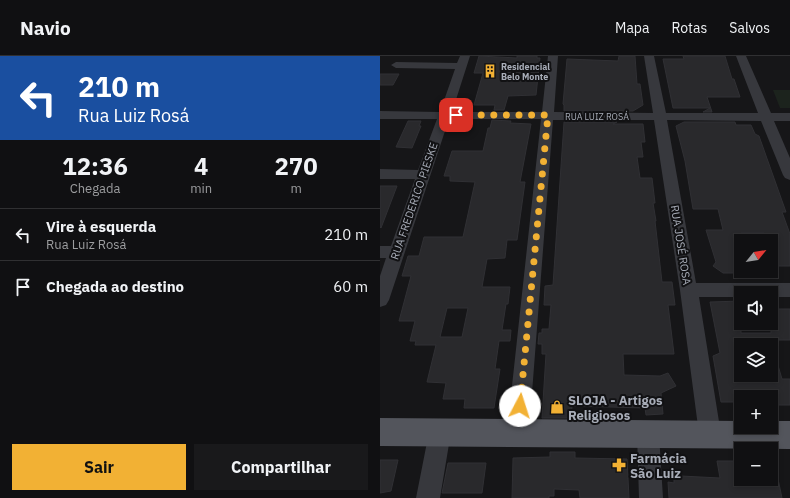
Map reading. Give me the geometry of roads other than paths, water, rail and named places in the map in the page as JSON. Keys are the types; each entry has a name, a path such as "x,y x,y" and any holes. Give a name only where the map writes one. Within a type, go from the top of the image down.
{"main road":[{"path":"380,432 790,435"}],"street":[{"path":"518,432 554,56"},
{"name":"RUA JOSÉ ROSA","path":"649,56 689,290 710,434"},
{"path":"742,56 790,175"},
{"path":"396,66 463,61"},
{"name":"RUA FREDERICO PIESKE","path":"380,300 463,61"},
{"name":"RUA LUIZ ROSÁ","path":"380,115 790,117"},
{"path":"380,174 424,175"},
{"path":"380,252 397,252"},
{"path":"689,290 790,290"},
{"path":"428,498 440,432"},
{"path":"648,434 651,498"}],"place":[{"name":"Residencial Belo Monte","path":"490,71"},
{"name":"SLOJA - Artigos Religiosos","path":"557,407"},
{"name":"Farmácia São Luiz","path":"619,465"}]}
